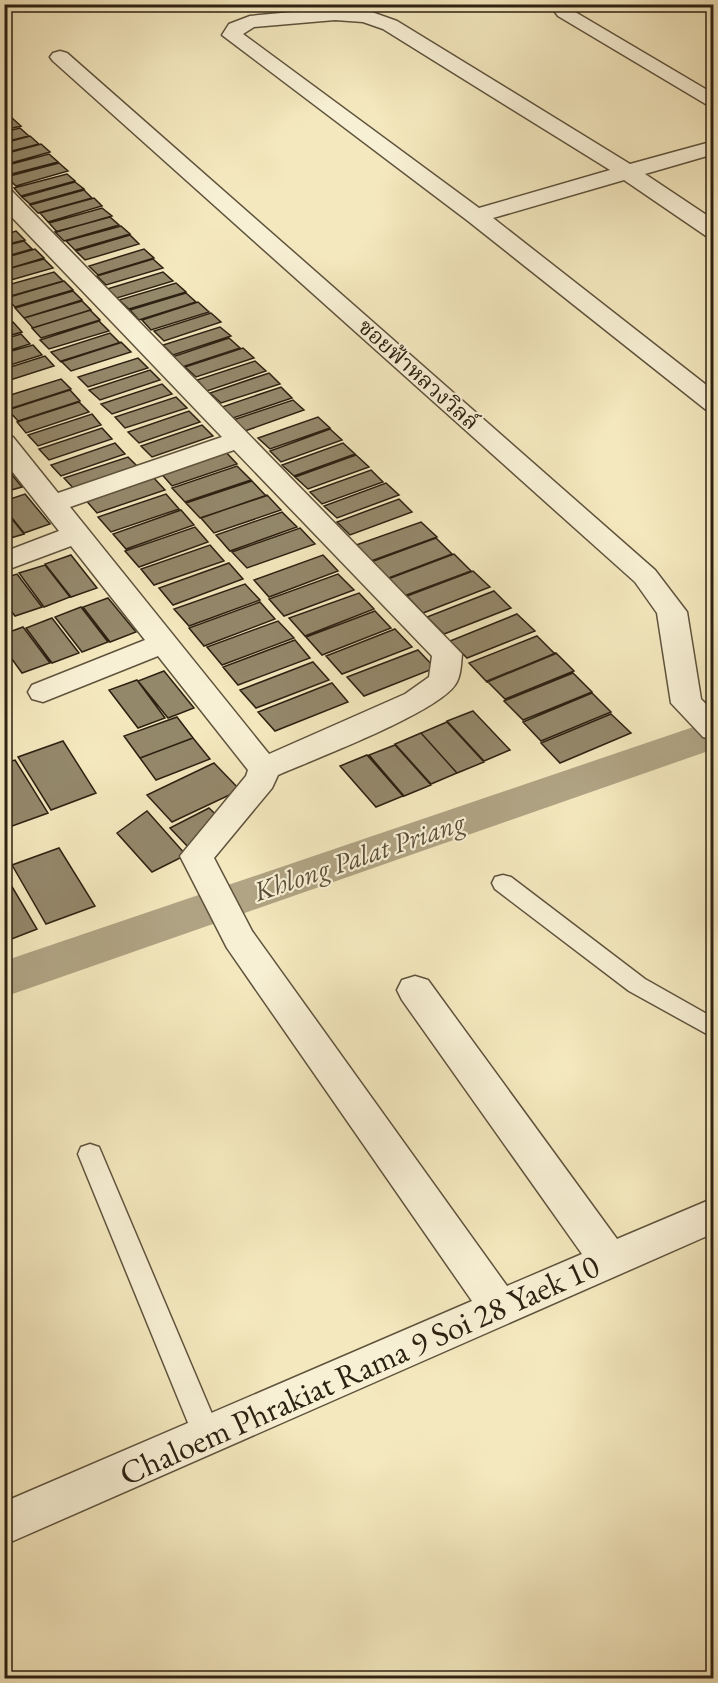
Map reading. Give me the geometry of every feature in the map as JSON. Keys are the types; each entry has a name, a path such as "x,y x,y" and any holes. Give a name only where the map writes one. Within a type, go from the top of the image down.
{"street":[{"path":"709,4 714,7"},
{"path":"565,12 714,103"},
{"path":"714,231 626,171 390,25 374,19 335,14 250,22 236,28 232,35 476,216 714,404"},
{"name":"ซอยฟ้าหลวงวิลล์","path":"60,57 645,576 672,612 674,639 686,703 714,730"},
{"path":"476,216 714,147"},
{"path":"4,196 447,654 443,681 416,700 264,769"},
{"path":"53,504 240,439"},
{"path":"4,443 264,769"},
{"path":"4,562 77,534"},
{"path":"43,692 164,643"},
{"path":"264,769 261,780 197,856 239,939 499,1307"},
{"path":"415,990 609,1259"},
{"name":"Chaloem Phrakiat Rama 9 Soi 28 Yaek 10","path":"4,1524 714,1215"}],"lane":[{"path":"503,883 637,985 714,1029"},
{"path":"90,1154 207,1435"}],"building":[{"path":"12,118 21,126 4,130 4,120"},
{"path":"20,128 29,136 4,142 4,132"},
{"path":"30,136 39,144 4,153 4,143"},
{"path":"41,144 50,152 4,165 4,154"},
{"path":"49,154 58,162 4,176 4,166"},
{"path":"59,163 68,171 16,186 6,177"},
{"path":"67,174 75,181 21,196 14,188"},
{"path":"75,182 84,189 30,204 22,197"},
{"path":"84,190 92,198 38,213 30,205"},
{"path":"94,198 102,206 48,222 40,213"},
{"path":"102,208 112,216 57,232 49,223"},
{"path":"110,217 119,225 64,241 55,232"},
{"path":"121,226 130,234 75,250 66,241"},
{"path":"16,231 25,240 4,245 4,235"},
{"path":"130,235 139,244 85,260 76,251"},
{"path":"24,241 32,249 4,257 4,246"},
{"path":"35,249 44,258 4,270 4,258"},
{"path":"144,249 154,258 98,275 89,266"},
{"path":"44,259 53,268 4,282 4,270"},
{"path":"153,259 163,268 106,285 97,276"},
{"path":"54,272 63,281 4,298 4,286"},
{"path":"163,272 173,281 117,298 107,289"},
{"path":"64,281 73,290 15,307 6,298"},
{"path":"176,283 186,292 129,309 119,300"},
{"path":"73,291 82,300 24,318 15,308"},
{"path":"186,293 196,302 139,320 130,310"},
{"path":"82,301 91,310 33,328 24,318"},
{"path":"198,302 209,312 151,330 142,320"},
{"path":"90,310 100,320 41,338 32,328"},
{"path":"211,313 221,322 164,341 154,331"},
{"path":"99,321 109,331 49,349 40,340"},
{"path":"13,322 22,332 4,337 4,325"},
{"path":"220,327 231,336 173,355 163,345"},
{"path":"110,333 120,343 61,362 51,352"},
{"path":"21,334 30,344 4,352 4,339"},
{"path":"229,338 240,348 182,367 172,357"},
{"path":"121,342 131,352 71,371 61,361"},
{"path":"33,345 42,355 4,367 4,353"},
{"path":"243,348 254,358 196,377 185,367"},
{"path":"45,356 54,366 4,382 4,369"},
{"path":"138,358 148,368 88,387 78,377"},
{"path":"255,361 266,371 207,391 197,380"},
{"path":"150,370 160,380 100,400 89,390"},
{"path":"269,373 280,384 221,403 210,393"},
{"path":"61,379 71,389 9,409 4,404 4,397"},
{"path":"162,384 172,394 112,414 101,404"},
{"path":"281,387 292,398 233,418 222,407"},
{"path":"70,390 80,401 18,421 8,410"},
{"path":"176,397 187,408 125,428 115,417"},
{"path":"293,400 304,410 245,431 233,420"},
{"path":"79,402 89,412 26,433 17,422"},
{"path":"189,411 200,422 139,443 128,432"},
{"path":"92,414 101,425 38,446 28,435"},
{"path":"318,417 330,428 270,449 258,438"},
{"path":"202,425 213,436 152,457 141,446"},
{"path":"102,428 112,439 49,460 39,449"},
{"path":"330,429 342,440 281,462 270,451"},
{"path":"115,443 125,454 61,476 51,465"},
{"path":"343,443 355,454 294,476 282,465"},
{"path":"224,450 237,464 172,486 159,471"},
{"path":"356,455 369,467 308,489 295,477"},
{"path":"128,457 139,468 75,490 64,478"},
{"path":"4,465 22,487 4,492"},
{"path":"237,466 251,480 185,502 172,488"},
{"path":"371,470 383,482 322,504 310,492"},
{"path":"152,476 165,490 97,513 84,498"},
{"path":"252,481 266,496 200,518 186,503"},
{"path":"386,483 399,495 337,518 324,506"},
{"path":"25,494 50,524 24,533 4,508 4,501"},
{"path":"166,494 179,509 111,532 98,517"},
{"path":"267,495 281,510 214,533 201,518"},
{"path":"399,499 412,512 350,535 337,522"},
{"path":"4,509 24,534 4,540"},
{"path":"181,510 194,525 126,549 113,534"},
{"path":"282,512 297,527 230,551 216,535"},
{"path":"421,522 437,537 371,561 356,545"},
{"path":"195,527 208,542 139,567 125,551"},
{"path":"300,528 315,544 247,568 232,552"},
{"path":"436,538 452,554 386,579 371,562"},
{"path":"210,545 224,561 154,585 141,569"},
{"path":"454,554 471,571 404,596 388,579"},
{"path":"71,555 97,588 71,597 45,564"},
{"path":"323,555 338,571 269,597 254,580"},
{"path":"229,563 243,579 173,605 159,588"},
{"path":"45,565 70,597 44,607 19,573"},
{"path":"473,571 490,587 423,613 407,596"},
{"path":"17,574 42,607 15,616 4,602 4,578"},
{"path":"338,574 354,590 284,616 269,599"},
{"path":"245,584 260,600 189,626 174,609"},
{"path":"494,591 511,608 444,634 427,617"},
{"path":"359,593 374,609 305,636 289,618"},
{"path":"108,598 136,632 110,642 83,607"},
{"path":"260,602 275,619 204,646 189,628"},
{"path":"81,607 108,642 82,652 55,617"},
{"path":"375,611 391,628 322,655 306,637"},
{"path":"517,614 535,631 467,658 450,641"},
{"path":"52,618 79,653 52,663 26,628"},
{"path":"278,621 294,638 222,665 207,647"},
{"path":"23,627 50,663 22,673 4,648 4,634"},
{"path":"395,629 412,647 342,674 326,656"},
{"path":"537,636 555,654 487,682 469,663"},
{"path":"295,640 310,658 238,685 223,667"},
{"path":"418,650 435,668 364,696 347,677"},
{"path":"556,653 574,671 505,699 487,681"},
{"path":"313,662 329,680 256,708 240,690"},
{"path":"164,671 194,708 168,718 138,681"},
{"path":"573,673 592,692 523,720 504,701"},
{"path":"137,680 165,718 138,728 109,690"},
{"path":"332,683 348,702 275,731 258,712"},
{"path":"592,693 611,712 541,741 523,722"},
{"path":"473,711 510,750 484,761 447,721"},
{"path":"611,714 631,733 560,763 541,743"},
{"path":"177,717 193,738 140,758 124,736"},
{"path":"447,722 484,762 457,773 421,733"},
{"path":"421,733 457,773 431,784 395,744"},
{"path":"193,738 210,759 156,780 140,758"},
{"path":"63,741 96,793 51,810 18,757"},
{"path":"395,745 431,785 404,796 369,755"},
{"path":"367,755 403,796 376,807 340,766"},
{"path":"15,760 48,813 4,829 4,763"},
{"path":"214,763 240,790 172,822 147,795"},
{"path":"209,808 230,828 190,849 170,828"},
{"path":"147,811 186,855 152,872 117,833"},
{"path":"59,848 95,906 46,924 12,865"},
{"path":"4,873 37,929 4,942"}],"waterway":[{"name":"Khlong Palat Priang","path":"4,979 714,734"}]}
